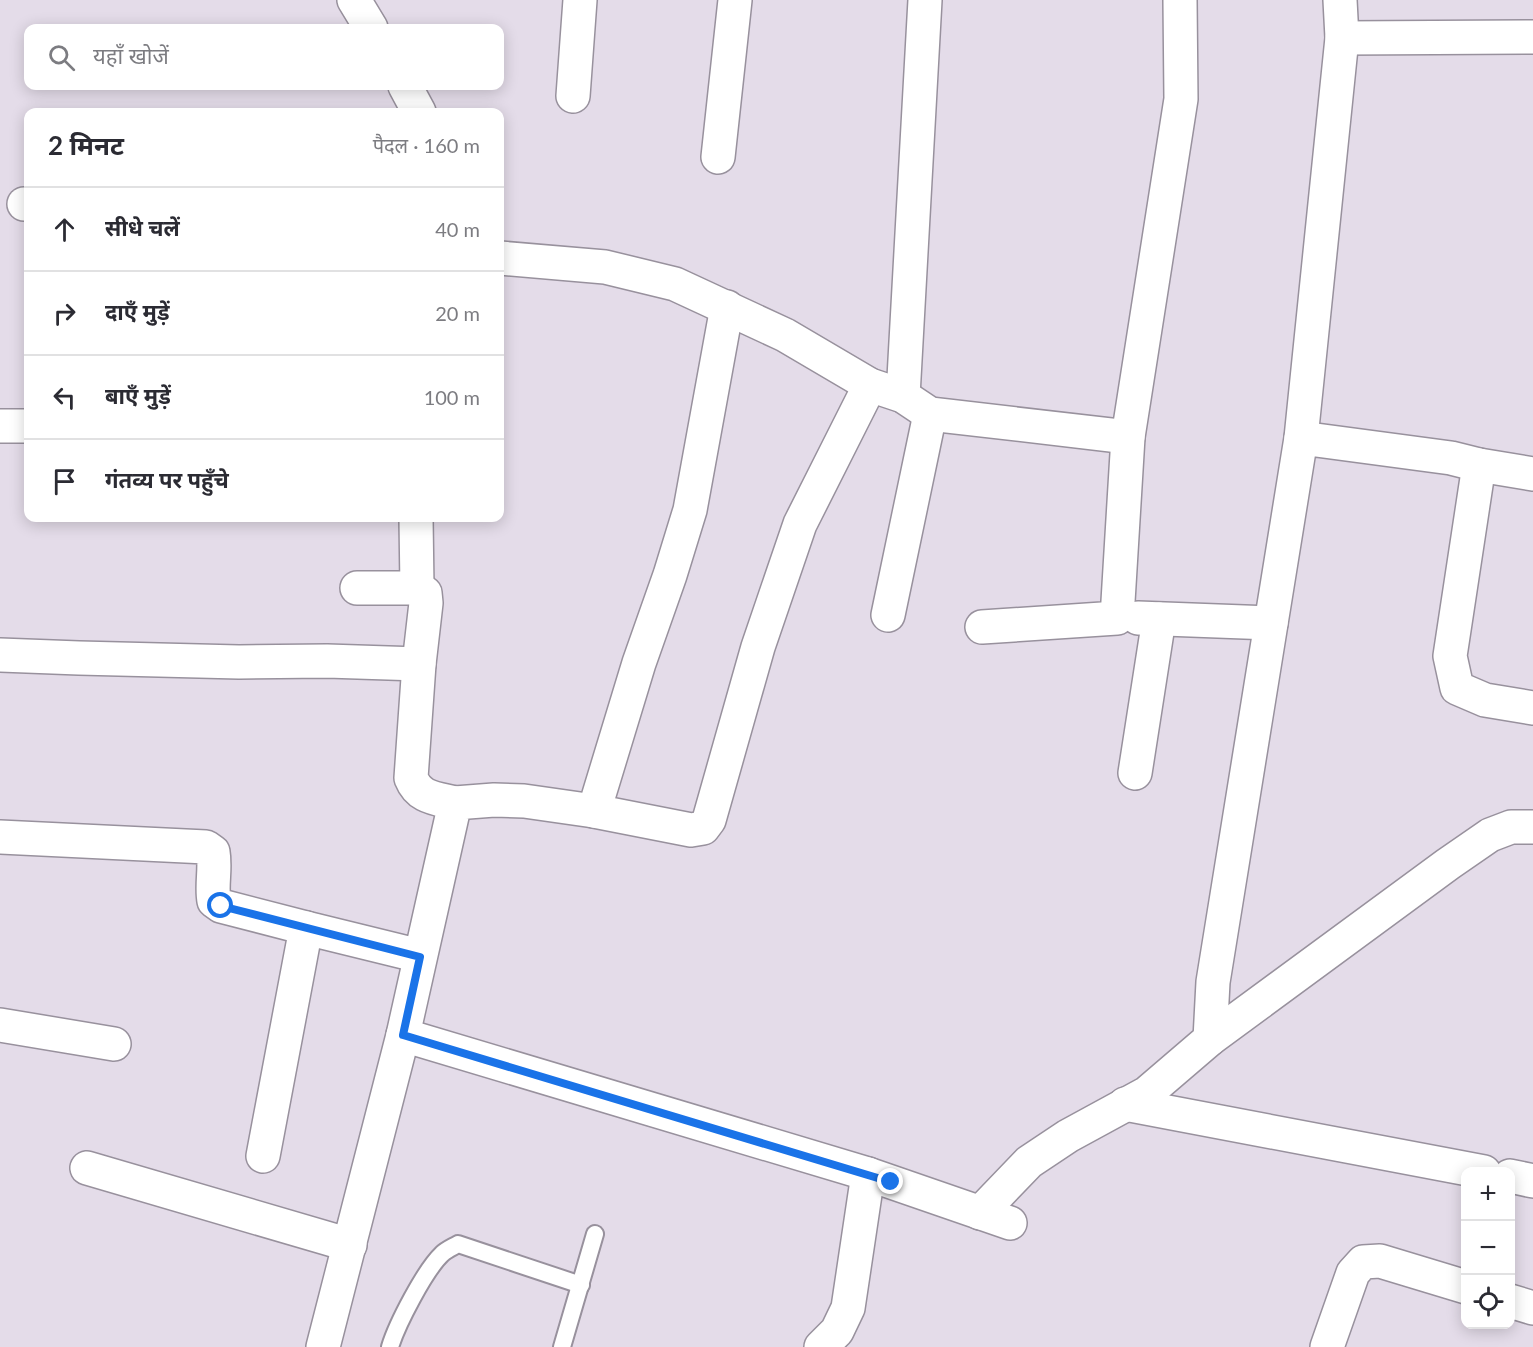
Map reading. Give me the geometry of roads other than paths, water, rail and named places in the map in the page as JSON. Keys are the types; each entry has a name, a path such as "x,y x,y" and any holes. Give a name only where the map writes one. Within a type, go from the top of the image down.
{"street":[{"path":"354,0 369,24"},
{"path":"573,96 580,0"},
{"path":"718,157 735,0"},
{"path":"903,396 925,0"},
{"path":"1117,618 1128,437 1181,99 1180,0"},
{"path":"1210,1040 1213,982 1301,438 1342,38 1340,0"},
{"path":"1342,38 1533,37"},
{"path":"407,90 417,108"},
{"path":"504,258 605,267 675,285 784,335 870,385 903,396 930,414 1128,437"},
{"path":"594,812 639,663 690,510 727,307"},
{"path":"357,588 417,588 425,593 411,778 416,789 421,793 455,803 494,800 524,801 691,830 703,828 709,820 758,647 800,524 870,385"},
{"path":"888,615 930,414"},
{"path":"0,426 24,426"},
{"path":"1301,438 1451,458 1533,474"},
{"path":"1479,465 1450,656 1457,688 1485,700 1533,708"},
{"path":"416,522 417,588"},
{"path":"982,627 1117,618 1271,623"},
{"path":"1135,773 1159,619"},
{"path":"0,655 91,659 419,664"},
{"path":"323,1347 403,1035 455,803"},
{"path":"980,1213 1029,1162 1068,1136 1147,1093 1210,1040 1490,835 1511,827 1533,827"},
{"path":"0,837 206,847 213,852 215,862 214,901 221,906 420,957"},
{"path":"263,1156 306,928"},
{"path":"0,1025 114,1044"},
{"path":"403,1035 868,1174 1010,1223"},
{"path":"1125,1104 1461,1168"},
{"path":"87,1168 350,1245"},
{"path":"821,1347 837,1330 848,1308 868,1174"},
{"path":"1515,1177 1533,1181"},
{"path":"1327,1347 1353,1274 1363,1262 1380,1260 1461,1285"},
{"path":"1515,1303 1533,1308"}],"lane":[{"path":"562,1347 595,1234"},
{"path":"390,1347 395,1331 422,1283 442,1253 458,1244 581,1285"}]}
